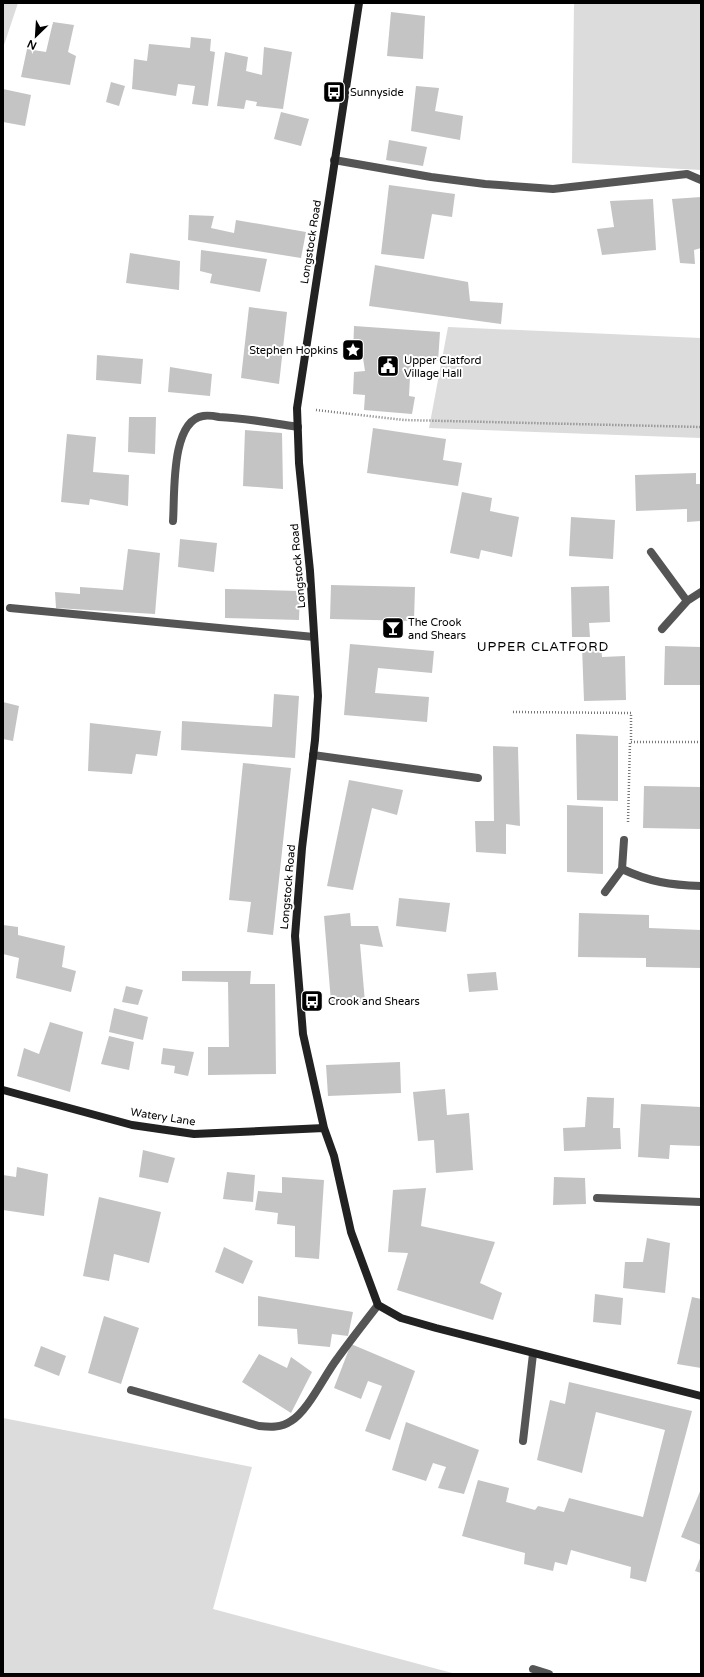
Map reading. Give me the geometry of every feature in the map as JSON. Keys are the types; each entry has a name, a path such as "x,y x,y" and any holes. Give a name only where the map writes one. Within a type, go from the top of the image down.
{"street":[{"name":"Longstock Road","path":"358,3 334,160 332,187 308,326 297,408 299,463 310,571 318,696 313,755 302,848 295,936 303,1034 324,1128 334,1156 351,1232 378,1305"},
{"path":"334,160 431,177 485,184 553,189 687,174 701,180"},
{"path":"173,522 177,455 181,437 193,422 202,416 229,417 298,427"},
{"path":"651,552 687,601"},
{"path":"662,629 687,601 701,592"},
{"path":"10,608 314,637"},
{"path":"313,755 478,778"},
{"path":"605,892 622,869 624,840"},
{"path":"622,869 651,880 673,885 701,886"},
{"name":"Watery Lane","path":"3,1090 132,1125 194,1134 324,1128"},
{"path":"597,1198 701,1202"},
{"path":"131,1390 258,1426 272,1428 282,1426 300,1414 337,1359 378,1305 400,1318 532,1354 701,1396"},
{"path":"523,1441 532,1354"},
{"path":"533,1669 549,1674"}],"path":[{"path":"297,408 404,420 701,427"},
{"path":"513,712 631,713 628,833 624,840"},
{"path":"631,741 701,742"}],"shaded area":[{"path":"3,3 18,3 3,48"},
{"path":"574,3 701,3 701,170 572,163"},
{"path":"448,327 701,338 701,438 429,428"},
{"path":"3,1418 252,1467 213,1609 456,1674 3,1674"}],"building":[{"path":"391,12 425,16 423,59 387,56"},
{"path":"53,22 74,25 68,52 76,56 70,85 21,77 27,49 46,52"},
{"path":"191,37 211,39 210,51 215,52 208,106 192,104 195,86 178,84 176,96 132,89 134,59 147,61 149,44 190,48"},
{"path":"264,47 292,52 283,109 256,106 257,102 246,100 244,109 217,106 225,52 248,57 246,71 262,75"},
{"path":"111,82 125,86 119,106 106,102"},
{"path":"416,86 439,88 435,111 463,116 460,140 411,131"},
{"path":"3,89 31,95 25,126 3,122"},
{"path":"281,112 309,119 301,146 274,139"},
{"path":"389,140 427,147 423,166 386,160"},
{"path":"389,185 455,194 452,217 432,214 424,259 381,254"},
{"path":"701,197 701,248 694,250 695,264 680,263 672,199"},
{"path":"653,199 656,250 602,255 597,229 614,227 610,201"},
{"path":"189,215 214,216 211,228 234,233 236,220 306,232 301,258 188,240"},
{"path":"201,250 267,259 260,292 210,283 212,274 200,271"},
{"path":"130,253 180,261 179,290 126,283"},
{"path":"375,265 468,282 470,301 503,303 501,324 369,306"},
{"path":"249,307 287,312 279,384 241,378"},
{"name":"Upper Clatford Village Hall","path":"354,326 440,332 438,361 411,358 409,396 415,397 412,414 364,410 365,395 353,394 354,372 365,371 363,358 353,355"},
{"path":"97,355 143,359 141,384 96,380"},
{"path":"170,367 212,374 210,396 168,392"},
{"path":"129,417 156,417 155,454 128,452"},
{"path":"373,428 446,439 443,460 462,463 458,486 367,473"},
{"path":"245,430 282,433 283,489 243,486"},
{"path":"67,434 96,437 93,472 129,475 128,506 90,499 89,505 61,502"},
{"path":"696,473 696,484 701,484 701,521 687,522 687,509 636,511 635,475"},
{"path":"462,492 492,498 490,511 519,517 512,557 481,550 479,559 450,553"},
{"path":"571,517 615,520 613,559 569,556"},
{"path":"180,539 217,543 214,572 178,567"},
{"path":"128,549 160,553 155,614 56,608 55,592 80,594 80,587 123,590"},
{"path":"331,585 415,587 414,621 330,619"},
{"path":"609,586 610,622 589,623 590,637 572,637 571,587"},
{"path":"225,589 300,591 299,620 225,618"},
{"path":"350,644 434,651 432,673 378,668 375,693 429,697 427,722 344,715"},
{"path":"582,646 601,646 602,657 625,656 626,700 584,701"},
{"path":"665,646 701,647 701,685 664,685"},
{"path":"274,694 299,696 295,758 181,750 182,721 272,727"},
{"path":"3,702 19,706 13,741 3,739"},
{"path":"90,723 161,731 157,756 136,754 132,774 88,771"},
{"path":"576,734 618,736 618,801 577,800"},
{"path":"493,746 518,747 520,826 506,824 506,854 476,852 475,821 494,821"},
{"path":"243,763 291,768 273,935 247,932 251,902 229,900"},
{"path":"349,780 403,790 397,815 372,808 353,890 327,886"},
{"path":"644,786 701,787 701,829 643,828"},
{"path":"567,805 603,807 603,874 567,872"},
{"path":"399,898 450,903 446,932 396,926"},
{"path":"350,913 351,926 378,926 383,947 360,944 365,1002 331,1002 324,916"},
{"path":"579,913 649,915 649,928 701,930 701,968 646,967 646,958 578,957"},
{"path":"3,925 18,927 18,935 65,946 62,967 76,971 71,992 16,978 19,958 3,954"},
{"path":"182,971 251,971 250,984 275,984 276,1074 208,1075 208,1047 229,1047 228,982 182,981"},
{"path":"496,972 498,990 469,992 467,974"},
{"path":"126,986 143,990 138,1005 122,1002"},
{"path":"114,1008 148,1017 143,1040 109,1032"},
{"path":"50,1022 83,1032 70,1092 17,1076 24,1048 39,1054"},
{"path":"109,1036 134,1042 129,1070 101,1064"},
{"path":"163,1048 194,1052 188,1076 174,1073 175,1066 161,1064"},
{"path":"400,1062 401,1093 328,1096 326,1065"},
{"path":"445,1089 447,1115 469,1113 473,1170 436,1173 434,1140 418,1141 413,1092"},
{"path":"587,1097 614,1098 613,1128 620,1128 621,1149 564,1151 563,1128 585,1127"},
{"path":"641,1104 701,1107 701,1146 670,1145 669,1159 638,1157"},
{"path":"143,1150 175,1158 168,1183 139,1177"},
{"path":"17,1167 48,1174 44,1216 3,1210 3,1175 16,1177"},
{"path":"227,1172 255,1175 253,1202 223,1199"},
{"path":"282,1177 324,1180 319,1259 295,1257 295,1226 277,1224 278,1213 255,1210 258,1191 282,1193"},
{"path":"554,1177 585,1178 586,1204 553,1205"},
{"path":"426,1188 421,1226 495,1242 480,1283 502,1293 493,1320 397,1290 408,1253 388,1252 393,1190"},
{"path":"99,1197 161,1212 149,1263 114,1254 109,1281 83,1276"},
{"path":"647,1238 670,1243 665,1293 623,1288 625,1262 643,1262"},
{"path":"224,1247 253,1261 243,1284 215,1272"},
{"path":"595,1294 623,1298 621,1325 593,1322"},
{"path":"258,1296 353,1312 348,1336 332,1334 330,1347 298,1344 297,1329 258,1326"},
{"path":"692,1297 701,1299 701,1368 677,1364"},
{"path":"104,1316 139,1328 121,1384 88,1373"},
{"path":"351,1344 415,1371 390,1440 365,1431 382,1386 368,1381 361,1399 334,1388"},
{"path":"41,1346 66,1356 59,1376 34,1366"},
{"path":"259,1354 287,1368 291,1357 312,1372 291,1413 242,1382"},
{"path":"569,1382 692,1411 646,1582 630,1578 631,1567 571,1550 567,1565 555,1562 553,1571 524,1564 525,1553 462,1536 478,1480 509,1488 506,1502 535,1510 538,1506 564,1512 569,1498 643,1517 665,1430 596,1412 582,1473 537,1460 550,1400 565,1404"},
{"path":"406,1422 479,1450 464,1494 438,1488 446,1467 433,1463 426,1481 392,1470"},
{"path":"701,1489 701,1545 681,1537"},
{"path":"701,1556 701,1573 695,1571"}],"place":[{"name":"Sunnyside","path":"334,92"},
{"name":"Stephen Hopkins","path":"353,350"},
{"name":"Upper Clatford Village Hall","path":"388,366"},
{"name":"The Crook and Shears","path":"393,628"},
{"name":"Crook and Shears","path":"312,1001"}],"district":[{"name":"UPPER CLATFORD","path":"543,647"}]}
